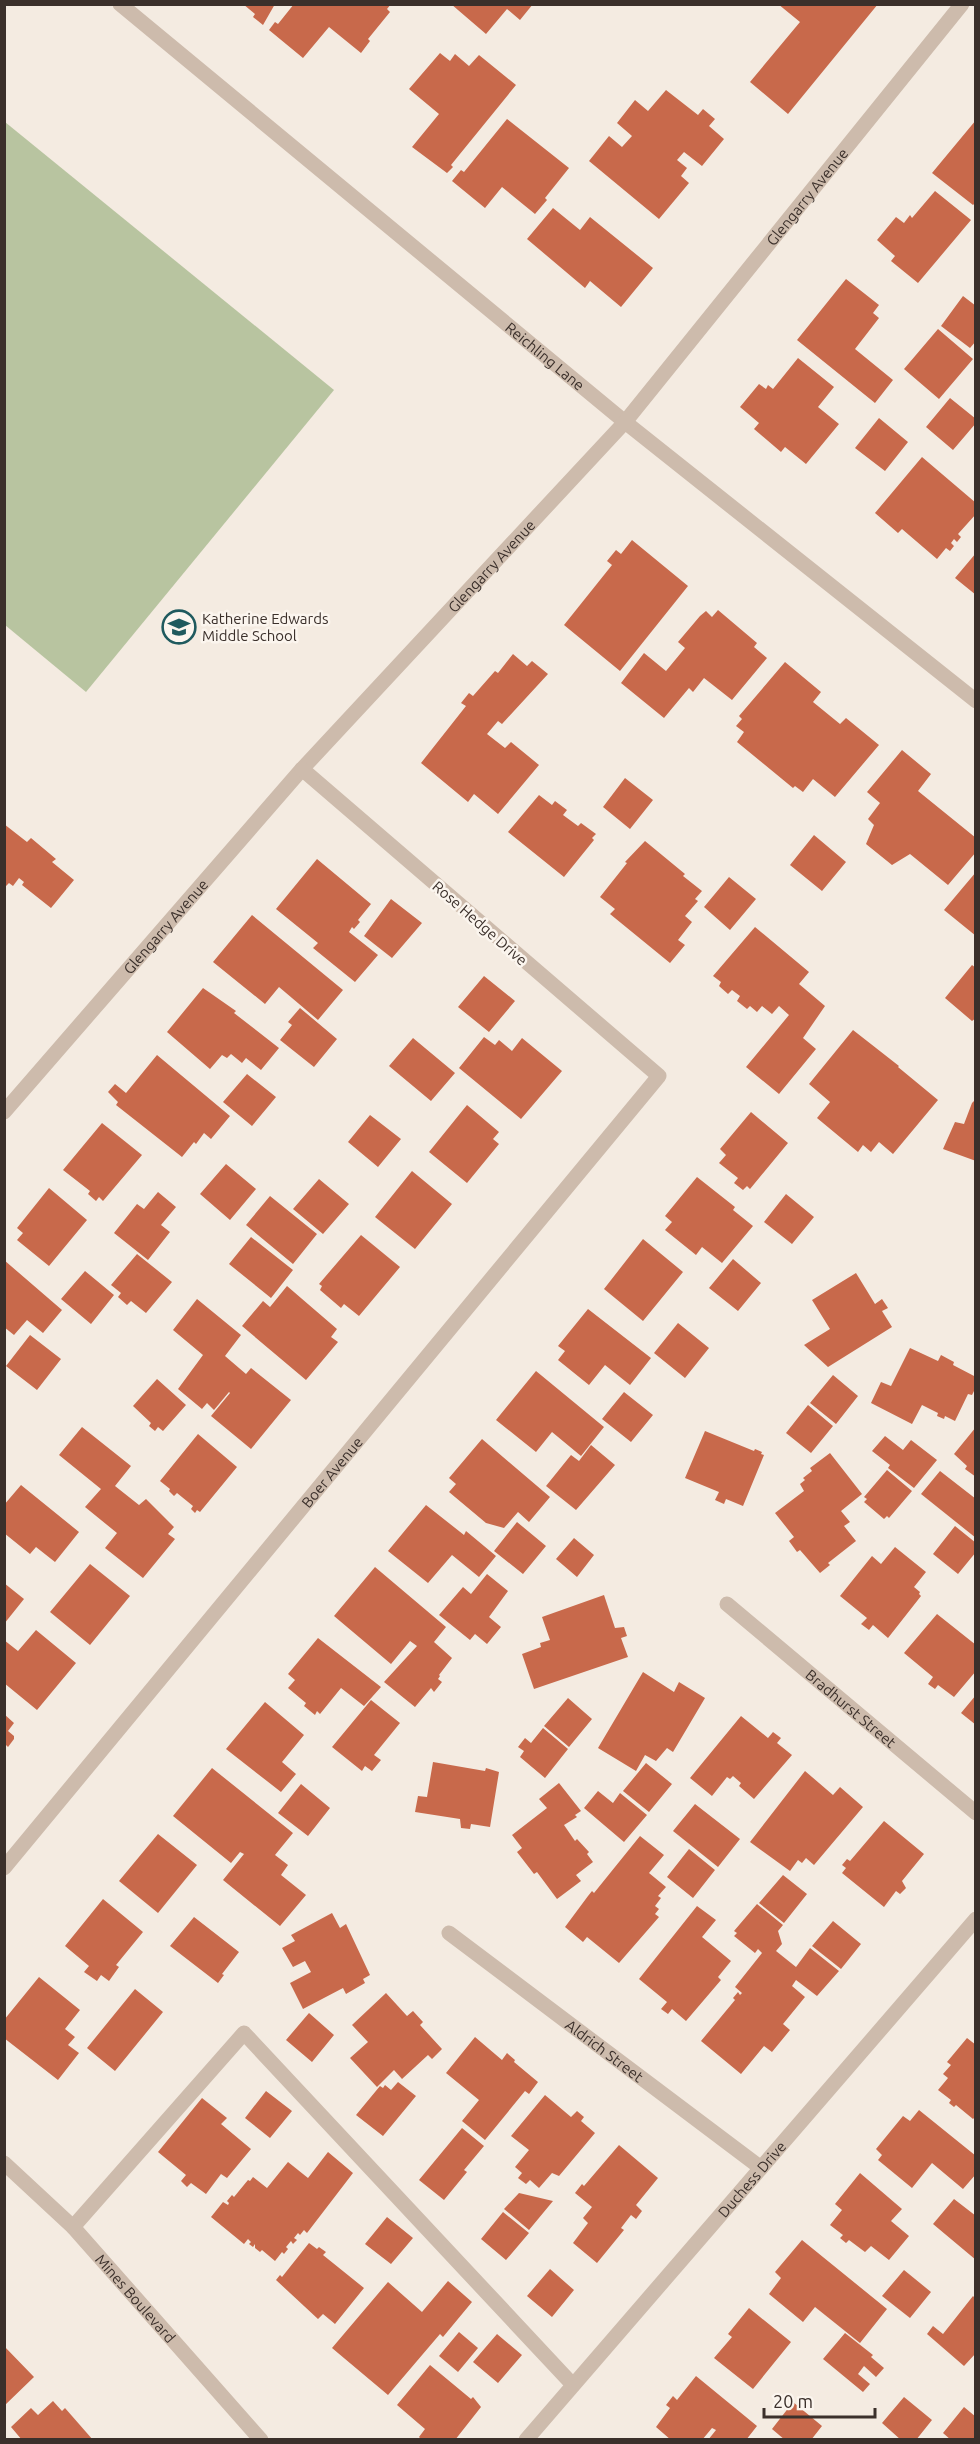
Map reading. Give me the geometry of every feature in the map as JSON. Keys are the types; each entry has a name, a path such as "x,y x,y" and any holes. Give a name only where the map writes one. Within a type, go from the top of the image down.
{"street":[{"name":"Reichling Lane","path":"120,4 625,422 975,701"},
{"name":"Glengarry Avenue","path":"4,1112 302,770 625,422 962,4"},
{"name":"Rose Hedge Drive","path":"302,770 659,1076"},
{"name":"Boer Avenue","path":"4,1868 659,1076"},
{"name":"Bradhurst Street","path":"727,1604 975,1813"},
{"name":"Duchess Drive","path":"526,2439 975,1919"},
{"name":"Aldrich Street","path":"449,1933 761,2168"},
{"path":"73,2226 244,2033 573,2385"},
{"name":"Mines Boulevard","path":"4,2163 73,2226 261,2439"}],"green space":[{"path":"5,122 334,390 86,692 5,625"}],"building":[{"path":"243,4 275,4 263,25"},
{"path":"294,4 391,4 387,9 390,12 368,39 370,41 361,53 329,27 303,58 269,30 275,22 278,24"},
{"path":"451,4 533,4 520,20 507,9 486,34"},
{"path":"778,4 878,4 788,114 750,82 800,22"},
{"path":"440,53 450,61 455,54 469,66 479,55 516,85 447,173 412,147 439,114 409,89"},
{"path":"666,90 698,115 703,109 715,119 709,126 724,139 702,166 684,152 677,160 687,168 681,176 689,183 659,219 589,161 609,136 622,147 632,136 617,123 635,100 648,111"},
{"path":"507,119 569,168 535,214 502,187 485,208 452,181 461,170 464,172"},
{"path":"976,120 976,202 973,205 932,173"},
{"path":"935,191 971,220 918,283 891,261 895,256 877,240 896,217 904,223 910,215 912,218"},
{"path":"553,208 580,230 590,217 653,268 621,307 590,281 585,288 527,239"},
{"path":"846,279 879,305 873,313 879,318 855,349 893,380 875,403 797,340"},
{"path":"963,296 976,306 976,341 970,348 941,326"},
{"path":"938,329 973,359 939,399 904,369"},
{"path":"798,358 834,387 818,407 839,424 806,464 785,447 781,452 754,429 759,423 740,407 759,384 766,389 768,385 773,389"},
{"path":"950,398 976,419 976,423 953,450 926,427"},
{"path":"879,418 908,442 885,471 855,448"},
{"path":"922,457 976,503 976,514 958,534 961,537 957,542 954,539 951,543 954,546 950,551 946,548 937,559 902,529 898,533 875,513"},
{"path":"632,540 688,586 620,671 564,625 612,565 607,561 616,550 621,554"},
{"path":"976,553 976,595 955,578"},
{"path":"718,610 757,643 754,647 767,658 732,700 704,678 693,692 689,688 664,718 621,683 644,653 666,671 685,648 678,642 700,616 706,611 712,617"},
{"path":"513,654 527,666 532,661 548,674 502,724 498,721 487,734 505,748 511,742 539,765 498,814 474,794 468,802 421,763 466,706 461,703 469,693 473,696 495,671 498,673"},
{"path":"785,662 821,692 813,702 840,724 846,718 879,745 835,797 813,779 803,792 795,786 793,788 737,742 744,732 736,726 742,719 739,716"},
{"path":"902,750 931,774 918,791 976,838 976,852 948,885 910,854 892,865 866,844 874,825 868,819 880,803 867,792"},
{"path":"625,778 653,800 630,829 603,807"},
{"path":"539,795 552,805 555,801 567,810 563,815 578,826 581,823 596,834 592,838 594,840 564,877 508,832"},
{"path":"4,824 27,842 31,838 56,859 52,862 74,880 51,908 22,885 24,882 19,878 13,886 9,883 4,888"},
{"path":"814,835 846,862 822,891 790,865"},
{"path":"645,841 702,891 695,899 698,901 685,916 692,922 678,940 685,945 670,963 610,914 615,909 600,897 627,863 625,862"},
{"path":"317,859 371,904 358,920 360,922 349,932 378,955 355,982 313,948 318,943 276,909"},
{"path":"976,872 976,936 944,910"},
{"path":"729,877 756,899 730,930 704,907"},
{"path":"391,899 422,923 392,958 364,936"},
{"path":"252,915 343,990 318,1020 279,987 265,1004 213,962"},
{"path":"755,927 809,972 799,984 825,1006 803,1038 816,1049 779,1094 746,1067 789,1015 779,1006 772,1014 762,1006 757,1012 750,1006 747,1009 737,1001 740,996 732,990 728,994 719,986 721,982 713,976"},
{"path":"972,965 976,968 976,1018 972,1021 945,998"},
{"path":"484,976 515,1001 489,1032 458,1007"},
{"path":"203,988 236,1011 234,1013 279,1048 261,1070 246,1058 242,1063 231,1054 227,1058 222,1055 210,1069 167,1032"},
{"path":"300,1008 337,1039 314,1067 280,1040 292,1025 288,1022"},
{"path":"853,1030 938,1100 893,1154 879,1142 871,1152 863,1145 858,1152 817,1118 830,1102 809,1084"},
{"path":"484,1037 495,1045 499,1040 512,1051 522,1038 562,1071 521,1119 459,1068"},
{"path":"413,1038 455,1073 431,1101 389,1066"},
{"path":"157,1055 230,1116 211,1139 204,1133 182,1157 116,1105 118,1102 108,1092 115,1084 126,1093"},
{"path":"247,1074 276,1097 252,1126 223,1102"},
{"path":"976,1099 976,1161 943,1149 955,1122 964,1124 972,1103"},
{"path":"467,1105 499,1132 493,1139 499,1144 467,1183 429,1152"},
{"path":"751,1112 788,1143 750,1189 747,1186 743,1190 734,1183 738,1178 719,1163 726,1155 720,1149"},
{"path":"370,1115 401,1139 378,1167 348,1142"},
{"path":"102,1123 142,1155 103,1201 99,1197 96,1201 88,1194 90,1191 63,1170"},
{"path":"226,1164 256,1189 230,1220 200,1194"},
{"path":"412,1171 452,1204 415,1249 375,1217"},
{"path":"697,1177 735,1207 733,1210 753,1226 722,1263 702,1247 696,1255 665,1230 672,1222 665,1216"},
{"path":"319,1179 349,1204 323,1234 293,1209"},
{"path":"49,1188 87,1220 49,1266 17,1240 23,1233 17,1228"},
{"path":"158,1192 176,1207 161,1225 170,1232 148,1260 114,1233 137,1204 144,1209"},
{"path":"786,1194 814,1217 792,1244 764,1222"},
{"path":"270,1196 317,1234 293,1264 246,1225"},
{"path":"361,1235 400,1267 359,1316 344,1304 341,1308 320,1290 322,1286 319,1284"},
{"path":"251,1237 293,1270 271,1298 229,1264"},
{"path":"643,1239 683,1272 643,1321 604,1289"},
{"path":"137,1254 172,1282 146,1313 131,1301 127,1305 118,1297 121,1293 111,1285"},
{"path":"733,1259 761,1283 738,1311 709,1288"},
{"path":"4,1260 62,1310 43,1333 27,1320 14,1335 4,1327"},
{"path":"85,1271 114,1295 91,1324 61,1299"},
{"path":"856,1273 875,1304 882,1299 888,1308 882,1311 892,1327 828,1367 804,1345 830,1329 812,1300"},
{"path":"287,1286 337,1329 331,1337 338,1342 306,1380 242,1326 263,1301 270,1307"},
{"path":"197,1299 241,1335 225,1356 246,1374 251,1368 291,1400 251,1449 211,1416 229,1392 214,1410 207,1403 202,1409 178,1389 203,1355 173,1330"},
{"path":"588,1309 651,1358 630,1385 605,1365 589,1385 558,1360 565,1351 558,1346"},
{"path":"678,1323 709,1348 685,1378 654,1353"},
{"path":"30,1335 61,1359 37,1390 6,1366"},
{"path":"910,1348 938,1361 941,1355 954,1362 953,1365 976,1377 976,1387 972,1395 968,1394 955,1421 945,1416 944,1419 937,1416 938,1413 922,1405 912,1424 871,1403 881,1382 891,1386"},
{"path":"536,1371 604,1427 581,1456 552,1432 536,1452 496,1420"},
{"path":"833,1375 858,1396 836,1424 810,1403"},
{"path":"157,1379 186,1405 163,1431 158,1427 155,1431 149,1426 151,1423 133,1406"},
{"path":"624,1392 653,1415 631,1442 602,1419"},
{"path":"808,1405 833,1426 811,1453 786,1433"},
{"path":"82,1427 131,1466 115,1486 139,1505 146,1499 174,1527 168,1534 175,1539 143,1578 105,1548 117,1533 85,1507 101,1489 59,1455"},
{"path":"976,1427 976,1477 965,1469 967,1466 954,1454"},
{"path":"705,1431 754,1451 755,1449 764,1455 743,1506 726,1499 724,1504 715,1500 719,1492 685,1478"},
{"path":"198,1434 237,1467 200,1512 197,1510 195,1513 191,1509 193,1506 177,1493 174,1496 169,1491 170,1489 160,1481"},
{"path":"885,1436 903,1450 911,1440 937,1460 914,1488 888,1468 890,1465 872,1451"},
{"path":"482,1439 550,1497 529,1522 518,1512 504,1528 486,1523 449,1492 456,1484 449,1478"},
{"path":"591,1445 615,1465 576,1510 546,1486 571,1455 579,1461"},
{"path":"830,1453 862,1494 841,1511 850,1522 844,1526 856,1541 828,1563 830,1565 820,1573 800,1550 797,1552 789,1541 794,1537 775,1513 804,1491 800,1484 805,1480 803,1478 812,1471 810,1468"},
{"path":"887,1470 912,1491 889,1518 887,1516 884,1519 864,1502 867,1499 864,1497"},
{"path":"940,1471 976,1499 976,1538 921,1494"},
{"path":"21,1485 79,1532 55,1562 36,1547 30,1554 4,1533 4,1505"},
{"path":"426,1505 464,1535 466,1531 496,1556 479,1577 452,1555 428,1583 388,1551"},
{"path":"517,1522 546,1546 523,1574 494,1551"},
{"path":"955,1526 976,1543 976,1552 958,1574 933,1554"},
{"path":"574,1538 594,1555 577,1577 556,1559"},
{"path":"895,1547 926,1572 914,1587 921,1596 888,1638 873,1625 869,1630 861,1624 867,1618 840,1596 872,1556 881,1564"},
{"path":"90,1564 130,1596 90,1645 50,1612"},
{"path":"375,1567 446,1627 434,1642 452,1658 439,1675 438,1679 442,1682 434,1692 431,1688 415,1707 384,1682 417,1646 410,1641 391,1664 334,1616"},
{"path":"487,1574 508,1591 489,1617 501,1627 487,1644 475,1634 470,1640 439,1615 463,1587 471,1594"},
{"path":"4,1583 24,1599 4,1624"},
{"path":"604,1595 615,1628 624,1627 627,1636 621,1638 628,1657 534,1689 522,1654 541,1647 540,1643 550,1640 542,1617"},
{"path":"937,1614 976,1645 976,1671 954,1697 938,1685 935,1689 928,1684 933,1677 904,1653"},
{"path":"36,1630 76,1663 37,1710 4,1683 4,1640 18,1651"},
{"path":"318,1638 381,1687 364,1706 341,1688 320,1714 317,1711 315,1715 304,1706 306,1703 288,1688 295,1680 288,1674"},
{"path":"643,1672 674,1692 679,1682 705,1698 673,1752 667,1748 656,1761 645,1755 636,1771 598,1748"},
{"path":"976,1695 976,1725 961,1713"},
{"path":"568,1698 592,1719 569,1747 544,1726"},
{"path":"371,1700 400,1723 374,1755 381,1760 372,1771 365,1766 362,1771 332,1747"},
{"path":"265,1702 304,1735 282,1762 296,1774 281,1792 226,1749"},
{"path":"4,1714 14,1723 8,1731 14,1739 8,1747 6,1745 4,1747"},
{"path":"741,1716 768,1738 773,1732 781,1738 777,1743 792,1755 754,1799 739,1786 741,1783 733,1776 730,1779 727,1777 712,1796 690,1778"},
{"path":"543,1728 568,1749 545,1778 520,1757 524,1751 518,1747 525,1738 531,1743"},
{"path":"433,1762 485,1771 486,1768 499,1772 490,1827 471,1824 470,1829 461,1828 460,1819 415,1812 418,1796 427,1797"},
{"path":"646,1763 672,1784 649,1812 623,1791"},
{"path":"212,1768 293,1833 275,1855 288,1865 281,1875 306,1895 280,1926 223,1880 244,1854 240,1852 231,1863 173,1816"},
{"path":"805,1771 833,1795 840,1787 863,1807 814,1865 806,1858 802,1863 798,1860 790,1871 750,1842"},
{"path":"559,1783 581,1811 575,1815 577,1817 564,1825 575,1841 577,1839 589,1852 587,1854 593,1862 576,1875 581,1881 557,1899 537,1872 534,1874 517,1852 522,1848 512,1835 547,1808 539,1799"},
{"path":"301,1784 330,1808 308,1836 278,1813"},
{"path":"598,1791 613,1803 620,1793 647,1815 624,1842 584,1808"},
{"path":"695,1804 740,1839 718,1867 673,1831"},
{"path":"884,1821 924,1854 902,1881 906,1888 900,1894 896,1891 884,1907 842,1873 846,1868 842,1865 847,1859 850,1861"},
{"path":"158,1834 197,1865 158,1913 119,1881"},
{"path":"640,1836 664,1855 649,1873 666,1887 658,1896 661,1898 655,1906 659,1909 655,1914 659,1917 619,1963 587,1937 583,1942 565,1927 592,1891 594,1893"},
{"path":"689,1849 715,1870 693,1898 667,1877"},
{"path":"783,1875 807,1894 784,1923 759,1903"},
{"path":"103,1899 143,1932 116,1965 119,1967 109,1981 101,1975 97,1981 84,1972 89,1966 65,1946"},
{"path":"757,1904 783,1925 778,1931 782,1944 776,1951 796,1967 810,1948 839,1971 817,1996 796,1980 792,1986 805,1997 783,2024 790,2030 772,2052 764,2046 741,2074 701,2041 735,2000 733,1998 738,1992 740,1995 742,1993 735,1987 762,1953 758,1949 755,1953 734,1936 737,1933 734,1931"},
{"path":"697,1906 716,1920 702,1937 731,1961 718,1977 721,1980 686,2021 672,2009 668,2014 661,2009 667,2002 639,1979"},
{"path":"332,1913 340,1928 346,1924 370,1975 363,1979 365,1983 346,1994 343,1988 303,2009 290,1983 311,1972 305,1961 293,1967 282,1948 295,1941 291,1935"},
{"path":"194,1917 239,1952 218,1983 170,1946"},
{"path":"833,1921 861,1944 841,1969 812,1946"},
{"path":"39,1977 80,2010 65,2029 75,2037 68,2045 79,2053 58,2080 4,2038 4,2020"},
{"path":"135,1989 163,2012 115,2071 87,2048"},
{"path":"386,1993 407,2016 413,2011 423,2022 420,2025 442,2049 432,2059 428,2055 402,2079 394,2070 377,2087 350,2058 368,2042 352,2025"},
{"path":"309,2013 334,2035 312,2062 286,2040"},
{"path":"475,2037 502,2060 507,2053 538,2082 529,2094 525,2091 485,2140 462,2121 479,2100 446,2073"},
{"path":"967,2038 976,2045 976,2116 973,2119 956,2105 954,2107 949,2103 951,2100 938,2090 948,2078 943,2074 951,2065 947,2062"},
{"path":"398,2082 416,2096 383,2136 356,2115 380,2086 383,2088 385,2085 391,2090"},
{"path":"266,2091 292,2111 270,2138 245,2118"},
{"path":"545,2095 571,2117 577,2111 584,2117 581,2121 595,2133 559,2176 552,2173 539,2188 530,2180 526,2184 518,2178 522,2173 515,2167 529,2150 511,2136"},
{"path":"202,2098 227,2118 221,2124 251,2149 227,2178 221,2174 206,2194 191,2183 187,2187 181,2181 186,2175 158,2152"},
{"path":"919,2110 976,2156 976,2174 963,2189 932,2163 912,2188 878,2160 882,2155 876,2149 903,2116 910,2121"},
{"path":"462,2128 484,2146 464,2170 467,2172 444,2200 419,2180"},
{"path":"619,2145 658,2178 636,2205 642,2211 636,2219 631,2215 621,2228 624,2230 597,2263 573,2243 588,2223 583,2218 592,2207 575,2193 582,2184 584,2186"},
{"path":"328,2152 353,2173 307,2233 304,2230 300,2235 298,2233 294,2238 297,2240 293,2244 291,2241 284,2254 282,2252 275,2261 262,2250 260,2252 255,2248 255,2244 253,2247 249,2244 251,2242 248,2239 244,2244 211,2217 223,2202 228,2205 227,2201 232,2195 234,2197 253,2177 267,2188 288,2162 308,2178"},
{"path":"860,2173 902,2209 891,2221 909,2236 889,2260 871,2246 865,2252 849,2240 846,2243 840,2238 843,2235 830,2225 842,2210 835,2204"},
{"path":"519,2193 553,2201 529,2230 504,2209"},
{"path":"954,2199 976,2216 976,2260 933,2224"},
{"path":"503,2212 529,2233 506,2260 481,2239"},
{"path":"387,2217 413,2238 391,2264 365,2244"},
{"path":"802,2240 887,2309 860,2343 815,2307 803,2322 769,2294 781,2278 775,2272"},
{"path":"309,2243 326,2252 323,2255 364,2288 335,2324 323,2314 318,2319 276,2280 280,2275 282,2277"},
{"path":"550,2269 574,2290 552,2317 527,2296"},
{"path":"904,2270 931,2292 910,2318 882,2296"},
{"path":"448,2281 472,2302 443,2337 440,2334 388,2395 332,2348 388,2282 422,2312"},
{"path":"973,2296 976,2299 976,2353 964,2366 927,2334 933,2326 943,2334"},
{"path":"749,2308 791,2342 753,2389 714,2358 732,2337 728,2334"},
{"path":"459,2332 478,2348 458,2372 439,2356"},
{"path":"845,2333 873,2355 871,2357 884,2368 876,2377 864,2366 858,2374 870,2384 863,2392 823,2359"},
{"path":"497,2334 522,2355 498,2383 473,2362"},
{"path":"4,2346 34,2377 4,2406"},
{"path":"430,2365 471,2399 473,2397 481,2407 455,2440 422,2440 419,2437 425,2429 397,2405"},
{"path":"696,2376 757,2426 746,2440 708,2440 716,2430 712,2428 702,2440 671,2440 656,2427 670,2408 666,2405 673,2396 677,2400"},
{"path":"904,2397 932,2420 916,2440 901,2440 882,2423"},
{"path":"53,2401 62,2411 65,2408 93,2440 22,2440 11,2427 31,2408 38,2415"},
{"path":"793,2402 822,2426 811,2440 785,2440 772,2429"},
{"path":"964,2407 976,2417 976,2440 951,2440 943,2433"}],"place":[{"name":"Katherine Edwards Middle School","path":"179,627"}]}
